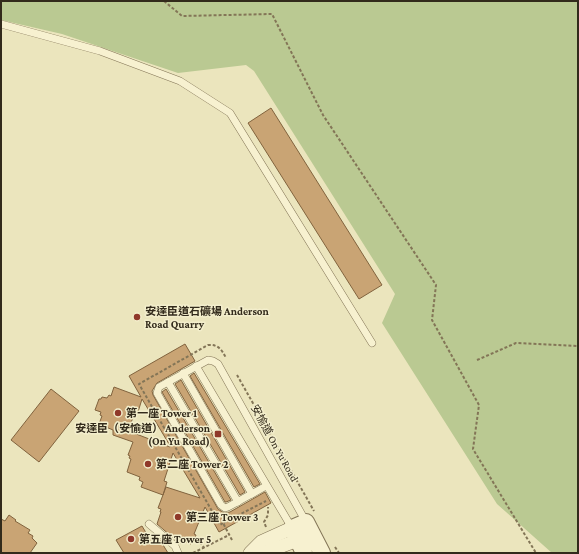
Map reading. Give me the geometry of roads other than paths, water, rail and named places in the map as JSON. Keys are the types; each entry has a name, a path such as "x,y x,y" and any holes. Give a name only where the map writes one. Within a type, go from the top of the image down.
{"street":[{"path":"250,553 266,552 277,549 302,530 322,553"}],"lane":[{"path":"1,24 100,51 180,81 230,113 372,343"},
{"path":"266,486 228,507 225,508 221,505 157,393 159,387 196,366 210,360 213,360 218,364 302,530"},
{"path":"196,366 266,486 302,530"},
{"path":"183,373 252,494"},
{"path":"168,382 238,502"},
{"path":"149,524 175,546 178,553"}],"place":[{"name":"安達臣道石礦場 Anderson Road Quarry","path":"137,317"},
{"name":"第一座 Tower 1","path":"118,413"},
{"name":"安達臣（安愉道） Anderson (On Yu Road)","path":"218,434"},
{"name":"第二座 Tower 2","path":"148,464"},
{"name":"第三座 Tower 3","path":"178,517"},
{"name":"第五座 Tower 5","path":"131,539"}]}
